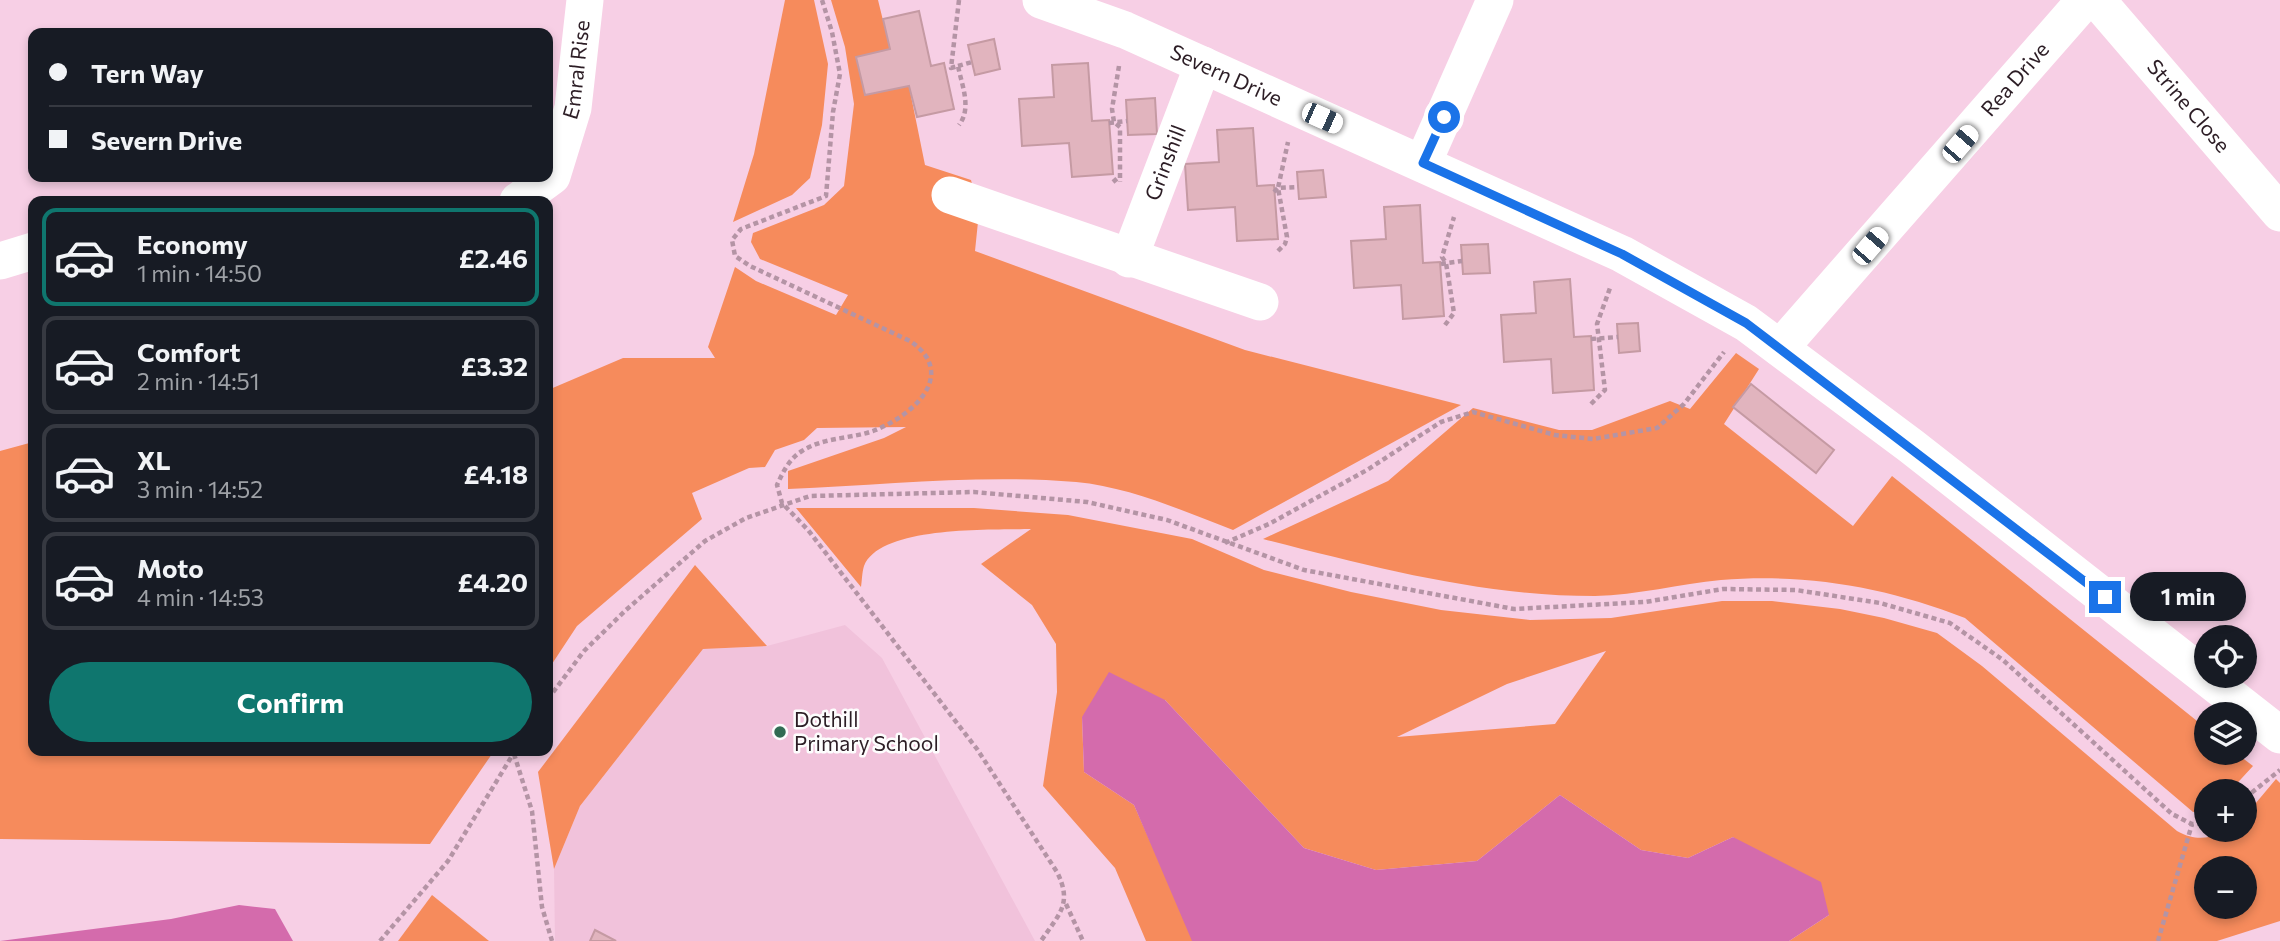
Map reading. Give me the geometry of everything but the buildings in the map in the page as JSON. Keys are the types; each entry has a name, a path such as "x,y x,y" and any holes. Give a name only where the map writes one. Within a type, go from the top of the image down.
{"street":[{"name":"Emral Rise","path":"553,173 573,108 585,0"},
{"name":"Severn Drive","path":"1041,0 1125,30 1622,254 1746,323 1990,507 2280,736"},
{"path":"1423,163 1496,0"},
{"name":"Rea Drive","path":"1780,348 2085,0"},
{"name":"Strine Close","path":"2096,0 2280,213"},
{"name":"Grinshill","path":"1132,249 1203,65"},
{"name":"Emral Rise","path":"525,196 544,182"},
{"path":"950,195 1132,249 1259,302"},
{"path":"0,261 28,253"}],"path":[{"path":"822,0 832,32 840,74 833,112 826,196 741,229 732,240 735,256 750,266 910,341 926,352 933,365 933,378 922,396 902,414 874,430 818,442 799,453 784,469 776,485 782,503 808,530 977,749 1057,872 1065,889 1065,903 1083,941"},
{"path":"958,0 948,69 972,62"},
{"path":"1111,123 1125,30"},
{"path":"958,66 966,105 966,116 959,125"},
{"path":"1278,251 1285,244 1287,237 1276,190 1296,107"},
{"path":"1111,123 1128,121"},
{"path":"1111,123 1120,127 1122,165 1119,177 1132,249"},
{"path":"1113,182 1119,177"},
{"path":"1445,325 1454,313 1442,257 1464,182"},
{"path":"1276,190 1298,187"},
{"path":"1591,404 1605,390 1602,349 1594,339 1622,254"},
{"path":"1443,264 1462,261"},
{"path":"1224,543 1269,524 1354,477 1441,422 1473,412 1555,435 1593,439 1657,428 1684,404 1746,323"},
{"path":"1594,339 1618,337"},
{"path":"553,692 584,651 705,541 746,518 782,503 810,496 974,492 1087,502 1167,520 1304,570 1514,609 1645,602 1723,589 1796,590 1880,603 1950,623 2003,660 2172,814 2192,824 2158,941"},
{"path":"380,941 447,861 512,756"},
{"path":"515,756 532,811 542,907 552,941"},
{"path":"2257,788 2280,770"},
{"path":"1041,941 1065,903"}],"shaded area":[{"path":"785,0 814,0 828,64 822,125 810,178 792,195 733,222 754,154"},
{"path":"831,0 878,0 890,49 865,95 909,86 925,165 971,180 979,212 975,251 1245,350 1461,405 1233,530 1136,494 1076,482 1004,479 788,489 788,471 884,438 906,427 817,428 804,440 775,450 765,467 749,468 692,493 702,519 577,626 553,662 553,388 623,358 715,358 708,347 735,267 756,281 836,315 848,295 760,259 751,242 753,233 824,205 844,186 854,104 845,47"},
{"path":"1736,353 1759,369 1724,424 1853,526 1892,476 2194,719 2194,765 2253,766 2241,779 2194,779 2193,812 1965,618 1906,598 1815,581 1753,578 1611,595 1553,595 1428,578 1263,539 1388,481 1473,408 1559,430 1592,430 1670,401 1690,409"},
{"path":"28,443 28,756 491,756 430,844 0,839 0,451"},
{"path":"796,508 974,508 1068,515 1192,539 1264,570 1351,592 1441,610 1530,620 1611,618 1722,601 1772,601 1840,609 1884,618 1937,633 1982,666 2177,831 2194,838 2194,842 2257,842 2257,802 2276,779 2280,783 2280,921 2217,941 1789,941 1829,915 1733,837 1688,858 1641,850 1560,795 1477,861 1376,870 1304,848 1165,700 1082,717 1084,772 1134,805 1192,936 1192,941 1146,941 1115,868 1043,786 1057,692 1056,644 1032,605 981,564 1031,529 966,530 914,537 892,543 874,553 864,566 861,587","holes":["1606,651 1555,724 1397,737 1507,684"]},
{"path":"695,565 767,646 703,649 580,806 554,869 538,772 553,756 553,752"},
{"name":"Dothill Primary School","path":"845,625 882,658 1035,941 555,941 554,869 580,806 703,649 767,646"},
{"path":"1109,672 1165,700 1304,848 1376,870 1477,861 1560,795 1641,850 1688,858 1733,837 1821,882 1829,915 1789,941 1192,941 1134,805 1084,772 1082,717"},
{"path":"432,895 489,941 398,941"},
{"path":"239,905 275,909 293,941 0,941 171,919"}],"place":[{"name":"Dothill Primary School","path":"780,732"}],"route":[{"path":"1444,117 1423,163 1622,254 1746,323 1911,446 2105,597"}]}
